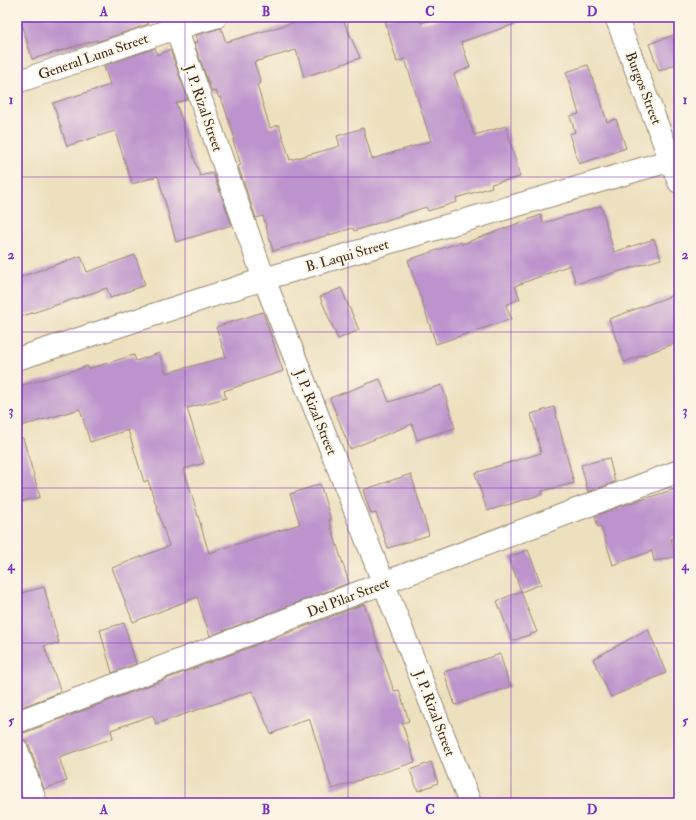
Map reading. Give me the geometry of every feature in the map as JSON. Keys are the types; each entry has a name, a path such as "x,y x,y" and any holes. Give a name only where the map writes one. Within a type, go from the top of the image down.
{"street":[{"name":"General Luna Street","path":"17,82 174,23 216,17"},
{"name":"Burgos Street","path":"616,17 675,159 679,182"},
{"name":"J. P. Rizal Street","path":"174,23 264,279 470,803"},
{"name":"B. Laqui Street","path":"17,359 264,279 675,159"},
{"name":"Del Pilar Street","path":"17,722 679,471"},
{"path":"17,750 36,803"}],"building":[{"path":"20,17 147,17 148,24 97,42 97,40 32,59"},
{"path":"313,17 342,17 360,58 304,77 296,50 254,62 261,83 257,85 270,128 279,125 290,160 340,146 337,136 363,128 372,159 431,141 405,59 397,62 384,17 420,17 421,23 449,17 524,17 524,21 461,42 470,67 454,74 474,135 506,126 520,177 491,184 492,187 456,198 457,202 428,211 426,207 354,231 353,228 273,251 263,216 256,218 238,166 241,165 233,140 235,139 221,97 219,98 216,91 212,92 194,43 198,42 196,35 221,28 226,42"},
{"path":"679,33 679,63 659,71 649,44"},
{"path":"155,48 157,55 170,50 188,99 176,103 200,176 213,173 232,225 176,242 158,176 132,184 115,131 67,146 53,103 110,85 104,66"},
{"path":"588,65 607,122 616,119 626,148 579,164 569,134 575,132 570,116 579,114 566,72"},
{"path":"601,206 614,252 654,239 661,259 576,284 570,265 515,286 520,299 506,305 511,319 436,344 408,260 461,242 462,244 541,215 543,223"},
{"path":"135,255 145,285 110,298 107,288 17,318 17,278 81,256 87,272"},
{"path":"341,288 359,330 338,339 320,297"},
{"path":"679,293 679,342 624,362 609,319"},
{"path":"263,312 283,371 224,391 226,398 187,408 204,463 184,469 209,553 300,524 290,494 320,484 331,520 329,520 349,583 210,636 197,597 133,622 112,568 169,546 148,480 144,482 128,430 90,442 80,409 21,426 17,412 17,387 88,366 88,369 134,355 136,361 159,353 166,373 226,357 216,327"},
{"path":"380,379 389,402 442,385 455,428 417,440 412,424 350,449 330,398"},
{"path":"554,407 574,483 542,491 543,494 487,511 475,473 541,453 531,414"},
{"path":"17,438 23,438 40,497 17,503"},
{"path":"609,458 615,482 588,492 581,465"},
{"path":"411,474 429,535 388,548 376,513 371,514 363,490"},
{"path":"675,489 679,501 679,536 671,538 675,557 654,561 652,551 613,565 601,526 598,527 595,516"},
{"path":"528,550 541,584 521,592 537,632 512,641 497,601 521,591 509,557"},
{"path":"44,587 59,643 44,646 61,692 17,709 17,594"},
{"path":"364,604 394,691 399,690 409,721 402,723 415,762 332,789 309,718 271,734 252,691 156,724 153,715 111,730 113,738 59,757 67,781 44,789 29,745 25,740 17,738 17,734 21,734"},
{"path":"124,623 136,664 112,673 100,630"},
{"path":"648,629 666,673 611,697 593,659"},
{"path":"500,654 510,687 455,705 444,672"},
{"path":"431,762 438,783 418,791 410,770"}]}
